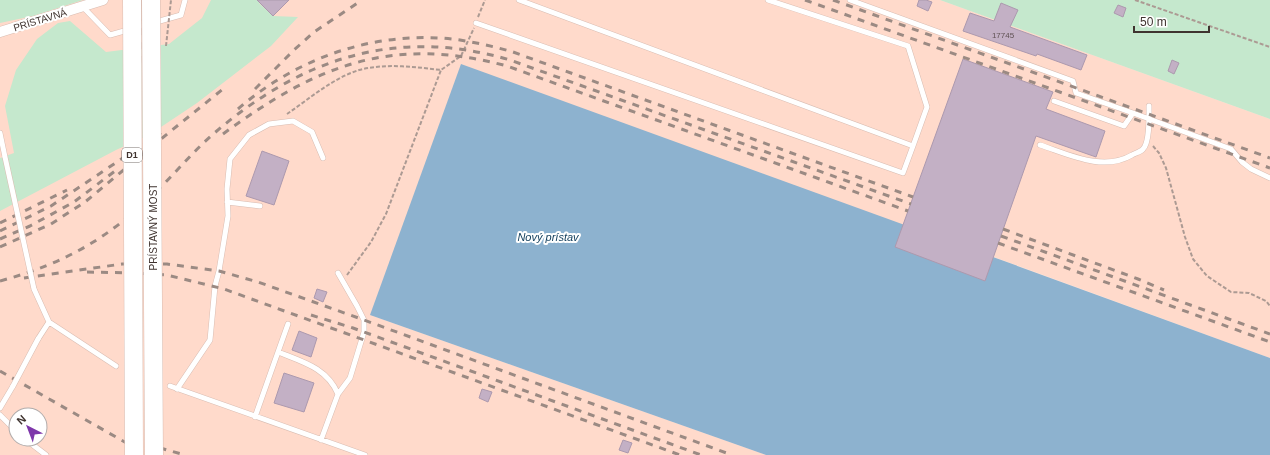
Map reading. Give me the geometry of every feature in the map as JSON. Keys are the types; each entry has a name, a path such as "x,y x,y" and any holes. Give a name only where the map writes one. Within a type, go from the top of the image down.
{"highway":[{"name":"D1","path":"132,0 134,455"},
{"name":"PRÍSTAVNÝ MOST","path":"151,0 154,455"}],"street":[{"name":"PRÍSTAVNÁ","path":"0,32 103,0"}],"lane":[{"path":"82,6 110,35 181,15 185,0"},
{"path":"519,0 913,146"},
{"path":"476,23 903,173 926,107 908,46 768,0"},
{"path":"850,0 1073,81 1076,93 1231,149 1242,162 1251,169 1270,178"},
{"path":"1054,102 1124,126 1133,113"},
{"path":"1040,145 1090,162 1126,159 1143,149 1147,140 1149,106"},
{"path":"177,389 210,340 215,286 228,216 227,189 230,159 249,135 269,124 293,121 312,132 323,158"},
{"path":"0,133 4,157 34,289 49,322 116,366"},
{"path":"227,202 260,206"},
{"path":"321,440 338,394 350,378 364,332 364,320 338,273"},
{"path":"0,408 49,322"},
{"path":"255,417 288,324"},
{"path":"278,352 315,366 334,384 338,394"},
{"path":"170,386 364,455"},
{"path":"0,415 8,423"},
{"path":"36,447 46,455"}],"path":[{"path":"342,281 371,242 386,214 441,70 461,56 485,0"},
{"path":"1135,0 1270,47"},
{"path":"273,123 315,94 358,70 398,66 441,70"},
{"path":"1147,140 1159,153 1166,168 1185,237 1193,259 1207,276 1231,292 1250,293 1266,301 1270,306"}],"shaded area":[{"path":"940,0 1270,119 1270,358 994,257 370,315 766,455 0,455 0,1"}],"green space":[{"path":"0,0 83,0 33,16 0,23"},
{"path":"211,0 262,0 259,3 273,16 298,17 271,46 197,103 149,135 116,150 0,211 0,158 14,153 5,106 16,70 37,39 58,23 70,21 106,52 169,44 202,18"},
{"path":"940,0 1270,0 1270,119"}],"water":[{"name":"Nový prístav","path":"461,64 1270,358 1270,455 766,455 370,315"}],"building":[{"path":"257,0 289,0 273,16"},
{"path":"919,0 932,2 928,11 917,6"},
{"path":"1001,3 1018,10 1010,27 1087,55 1081,70 1037,54 1036,56 963,31 970,13 994,21"},
{"path":"1118,5 1126,8 1123,17 1114,13"},
{"path":"963,59 1053,92 1046,109 1105,131 1096,157 1036,136 985,281 895,247"},
{"path":"1172,60 1179,63 1174,74 1168,71"},
{"path":"262,151 289,161 274,205 246,196"},
{"path":"317,289 327,292 323,302 314,298"},
{"path":"299,331 317,338 311,357 292,350"},
{"path":"284,373 314,383 304,412 274,403"},
{"path":"482,389 492,392 488,402 479,398"},
{"path":"623,440 632,443 628,453 619,450"}],"railway":[{"path":"140,455 139,76 142,25 147,0"},
{"path":"149,455 147,76 151,25 156,0"},
{"path":"255,89 314,32 362,0"},
{"path":"805,0 1270,168"},
{"path":"833,0 1270,158"},
{"path":"238,109 262,90 287,74 342,50 371,43 400,39 430,38 460,40 513,52 913,197"},
{"path":"0,281 46,266 85,247 104,235 140,207 211,136 244,109 279,87 314,69 351,56 388,49 428,47 468,50 510,60 911,204"},
{"path":"223,134 257,110 291,90 324,74 357,62 391,56 427,54 465,57 507,66 908,211"},
{"path":"0,247 51,224 85,202 223,89"},
{"path":"0,231 51,206 165,130"},
{"path":"0,239 30,226 74,202 115,171"},
{"path":"0,223 67,190"},
{"path":"1003,229 1164,290"},
{"path":"1001,236 1270,334"},
{"path":"998,243 1270,342"},
{"path":"24,278 122,264 167,264 219,271 258,282 364,320 732,455"},
{"path":"87,272 167,275 224,289 680,455"},
{"path":"311,315 353,328 701,455"},
{"path":"0,371 144,453"},
{"path":"146,444 185,455"}]}
